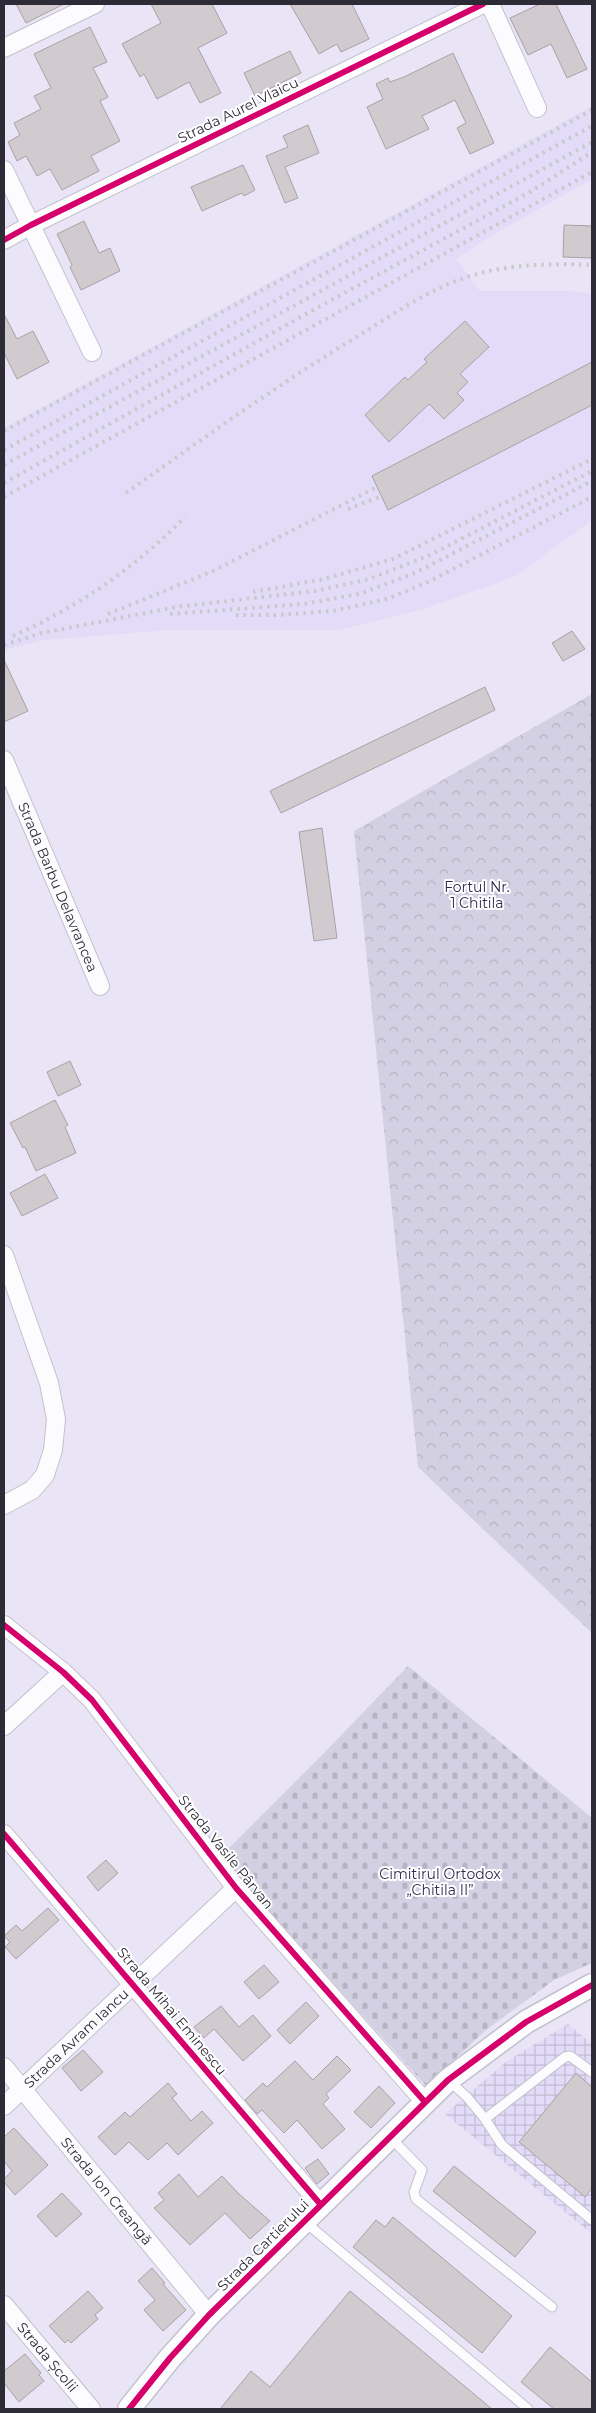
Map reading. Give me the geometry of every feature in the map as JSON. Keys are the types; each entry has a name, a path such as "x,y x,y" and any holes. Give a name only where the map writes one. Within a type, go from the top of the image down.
{"street":[{"path":"4,48 96,4"},
{"name":"Strada Aurel Vlaicu","path":"4,240 31,225 484,4"},
{"path":"490,4 537,108"},
{"path":"4,170 92,352"},
{"name":"Strada Barbu Delavrancea","path":"4,760 100,986"},
{"path":"4,1255 49,1383 56,1419 53,1450 45,1475 32,1490 7,1503"},
{"name":"Strada Vasile Pârvan","path":"4,1625 63,1672 92,1700 236,1888 425,2102"},
{"path":"4,1726 63,1672"},
{"name":"Strada Mihai Eminescu","path":"4,1834 321,2206"},
{"name":"Strada Avram Iancu","path":"4,2106 236,1888"},
{"name":"Strada Cartierului","path":"129,2409 170,2358 209,2315 448,2080 526,2022 592,1985"},
{"name":"Strada Ion Creangă","path":"4,2067 209,2315"},
{"name":"Strada Școlii","path":"4,2305 91,2409"}],"lane":[{"path":"485,2119 565,2057 576,2058 592,2072"},
{"path":"448,2080 467,2097 485,2119 502,2145 592,2220"},
{"path":"390,2137 422,2170 414,2192 416,2199 552,2307"},
{"path":"305,2221 528,2409"}],"shaded area":[{"path":"592,106 592,179 491,236 456,259 480,291 570,291 592,294 592,520 516,576 421,610 338,630 170,630 43,640 4,650 4,428"},
{"path":"568,2024 592,2044 592,2234 445,2114 507,2061"}],"green space":[{"name":"Fortul Nr. 1 Chitila","path":"592,694 592,1633 418,1467 354,831"},
{"name":"Cimitirul Ortodox „Chitila II”","path":"408,1666 592,1818 592,1963 554,1980 486,2030 426,2086 220,1857"}],"building":[{"path":"16,4 64,4 26,23"},
{"path":"151,4 212,4 227,33 198,48 221,93 200,103 189,82 157,99 144,74 140,77 122,44 161,23"},
{"path":"290,4 352,4 369,39 341,52 337,44 319,54"},
{"path":"540,4 556,4 587,69 567,78 551,44 528,55 510,18"},
{"path":"90,27 107,62 93,68 108,97 100,101 120,141 91,156 99,171 62,190 50,169 37,176 26,156 17,161 8,142 20,135 14,123 41,109 34,96 51,88 34,54"},
{"path":"290,51 301,73 255,96 244,73"},
{"path":"453,53 494,143 470,154 457,128 466,123 455,100 422,116 429,129 386,149 367,107 383,99 376,84 388,78 390,82 404,77"},
{"path":"308,125 319,153 285,167 298,198 285,203 266,156 288,147 283,136"},
{"path":"243,165 255,190 244,196 242,193 202,211 191,187"},
{"path":"84,221 99,253 110,248 120,271 81,290 70,267 72,265 57,234"},
{"path":"564,225 592,226 592,258 563,257"},
{"path":"4,314 17,339 33,331 49,362 17,379 4,353"},
{"path":"465,321 489,347 460,374 468,382 457,393 464,400 444,419 429,404 389,442 365,415 405,377 408,380 427,362 424,359"},
{"path":"592,362 592,405 388,510 372,476"},
{"path":"572,631 585,649 563,661 552,643"},
{"path":"4,660 28,711 4,722"},
{"path":"485,687 495,710 281,813 270,791"},
{"path":"322,828 337,938 314,941 299,832"},
{"path":"70,1061 81,1085 58,1096 47,1072"},
{"path":"55,1100 68,1125 65,1127 76,1153 36,1171 25,1147 23,1148 10,1123"},
{"path":"45,1174 58,1198 22,1216 10,1193"},
{"path":"106,1860 118,1873 98,1891 87,1877"},
{"path":"48,1908 59,1920 16,1959 5,1947 10,1942 4,1936 16,1925 22,1931"},
{"path":"264,1965 279,1982 259,1999 244,1982"},
{"path":"306,2002 319,2016 290,2044 277,2030"},
{"path":"221,2006 239,2027 253,2015 271,2036 243,2061 214,2029 204,2038 194,2027"},
{"path":"83,2050 103,2072 81,2091 62,2068"},
{"path":"337,2056 351,2070 326,2094 329,2098 323,2104 345,2129 322,2149 297,2120 284,2133 262,2110 257,2114 245,2100 263,2083 267,2087 295,2061 313,2080"},
{"path":"576,2073 592,2087 592,2188 585,2197 519,2142"},
{"path":"168,2083 177,2094 172,2098 191,2121 202,2111 213,2123 178,2155 167,2143 148,2160 129,2142 115,2155 98,2137 125,2112 130,2117"},
{"path":"379,2086 395,2103 371,2128 354,2112"},
{"path":"14,2128 48,2165 15,2195 4,2182 4,2179 12,2171 4,2161 4,2137"},
{"path":"318,2159 329,2174 317,2184 305,2168"},
{"path":"454,2166 536,2232 515,2257 433,2191"},
{"path":"179,2174 198,2197 222,2176 239,2194 270,2221 250,2239 225,2213 190,2245 154,2208 164,2200 158,2193"},
{"path":"62,2193 82,2214 56,2237 37,2216"},
{"path":"393,2217 512,2316 482,2353 353,2247 376,2220 385,2227"},
{"path":"152,2268 165,2283 163,2284 186,2310 163,2331 144,2310 155,2300 138,2281"},
{"path":"88,2291 103,2308 95,2315 98,2319 71,2343 68,2340 65,2343 49,2326"},
{"path":"350,2291 492,2409 220,2409 251,2371 270,2387"},
{"path":"550,2347 592,2382 592,2409 554,2409 521,2382"},
{"path":"25,2354 41,2373 39,2375 44,2381 19,2402 4,2383 4,2371"}],"railway":[{"path":"4,431 592,110"},
{"path":"4,450 592,126"},
{"path":"4,465 592,142"},
{"path":"4,483 324,304 530,192 592,152"},
{"path":"4,497 592,172"},
{"path":"126,493 296,375 433,291 461,279 509,267 559,264 592,265"},
{"path":"253,592 324,579 393,559 592,459"},
{"path":"4,645 42,633 176,607 315,591 369,579 430,555 592,471"},
{"path":"170,614 304,604 359,594 415,573 592,481"},
{"path":"108,614 213,571 377,487"},
{"path":"348,509 382,496"},
{"path":"236,615 276,615 333,611 387,599 428,582 592,497"},
{"path":"13,636 37,625 105,585 146,553 185,517"}],"cycle path":[{"path":"4,240 31,225 483,4"},
{"path":"4,1625 63,1672 92,1700 236,1888 425,2102"},
{"path":"4,1834 321,2205"},
{"path":"129,2409 170,2358 209,2315 448,2080 526,2022 592,1985"}]}
